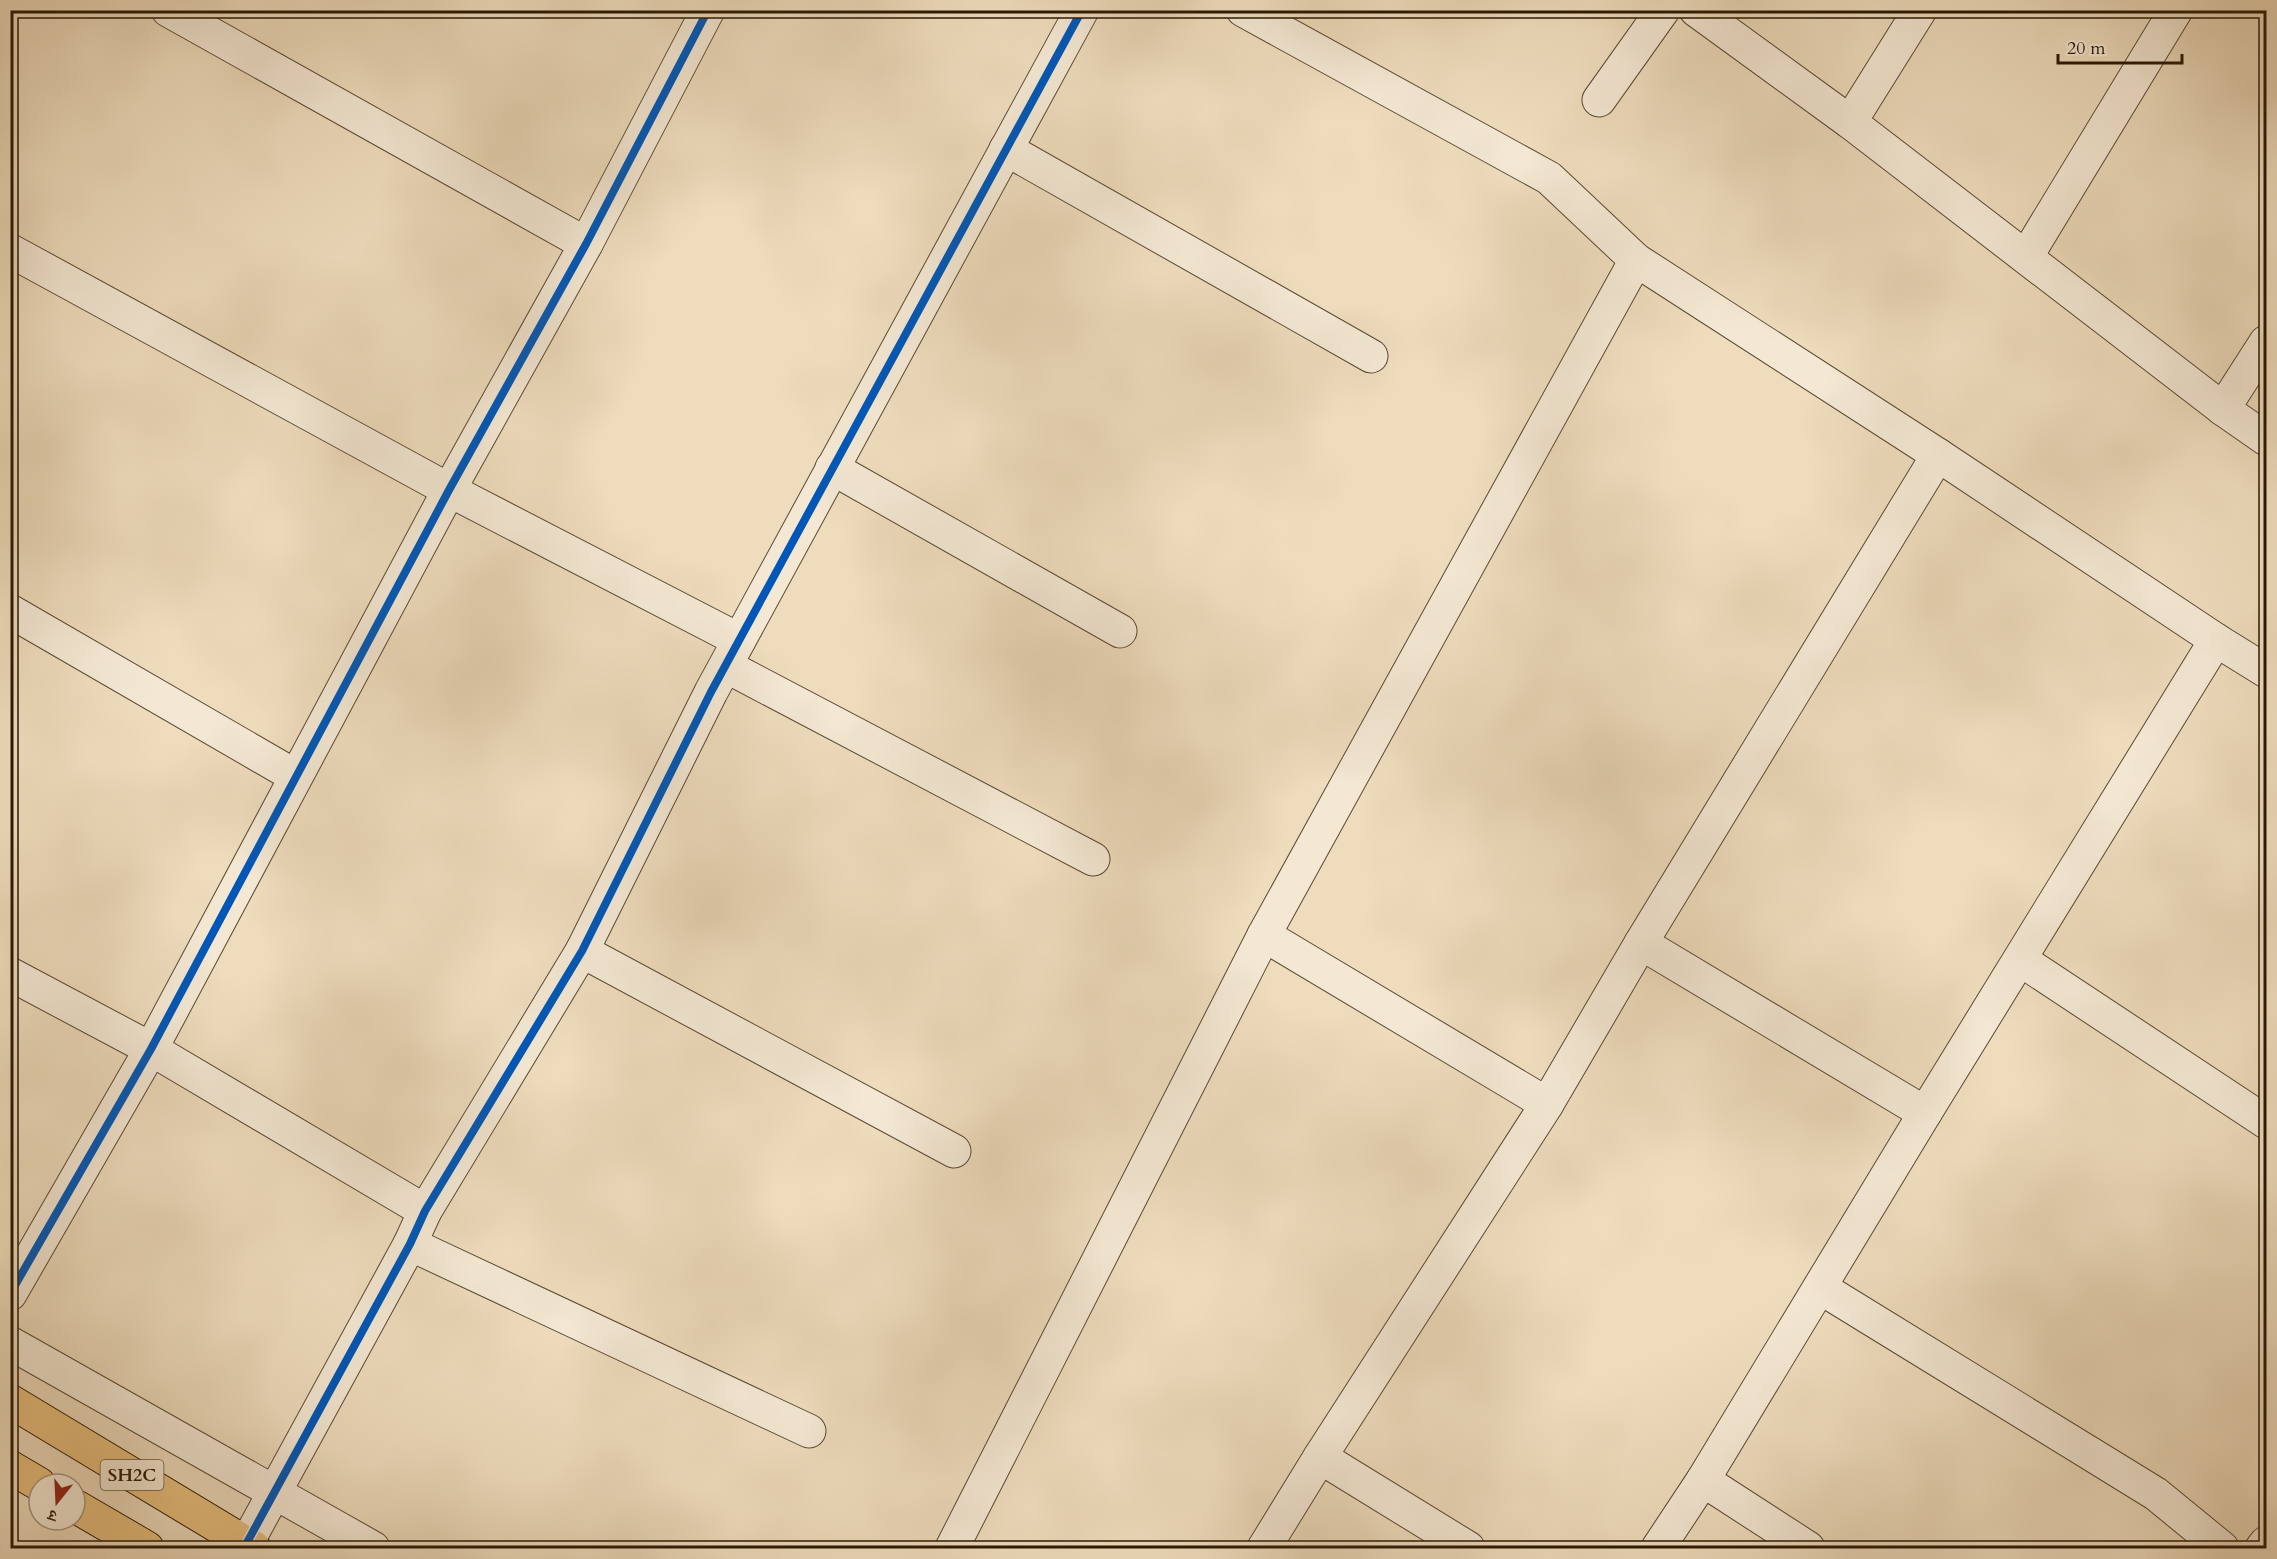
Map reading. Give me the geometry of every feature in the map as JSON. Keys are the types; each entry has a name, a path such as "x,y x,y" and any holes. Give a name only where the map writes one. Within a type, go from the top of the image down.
{"main road":[{"name":"SH2C","path":"10,1401 248,1547"},
{"path":"10,1467 27,1477"},
{"name":"SH2C","path":"87,1513 147,1548"}],"street":[{"path":"168,10 586,244"},
{"path":"10,1294 151,1049 449,490 586,244 708,10"},
{"path":"248,1547 410,1244 424,1211 582,951 732,653 1082,10"},
{"path":"1244,10 1549,178 1636,260 2266,671"},
{"path":"1599,100 1663,10"},
{"path":"1696,10 1850,122 2223,409 2266,439"},
{"path":"1850,122 1920,10"},
{"path":"2025,257 2176,10"},
{"path":"1006,149 1371,356"},
{"path":"10,251 449,490 1093,859"},
{"path":"952,1548 1264,935 1636,260"},
{"path":"2223,409 2266,342"},
{"path":"1264,1548 1547,1104 1641,943 1938,455"},
{"path":"832,468 1120,631"},
{"path":"10,611 295,776"},
{"path":"1658,1548 1703,1480 1821,1288 1925,1113 2216,640"},
{"path":"1264,935 1547,1104"},
{"path":"1641,943 1925,1113"},
{"path":"582,951 954,1151"},
{"path":"2021,960 2266,1122"},
{"path":"10,974 151,1049 424,1211"},
{"path":"410,1244 809,1431"},
{"path":"1821,1288 2156,1494 2222,1548"},
{"path":"10,1343 374,1548"},
{"path":"1320,1457 1468,1548"},
{"path":"1703,1480 1808,1548"},
{"path":"2262,1548 2266,1543"}],"cycle path":[{"path":"10,1294 151,1049 449,490 586,244 708,10"},
{"path":"244,1548 410,1244 425,1211 582,951 711,692 1082,10"}]}
